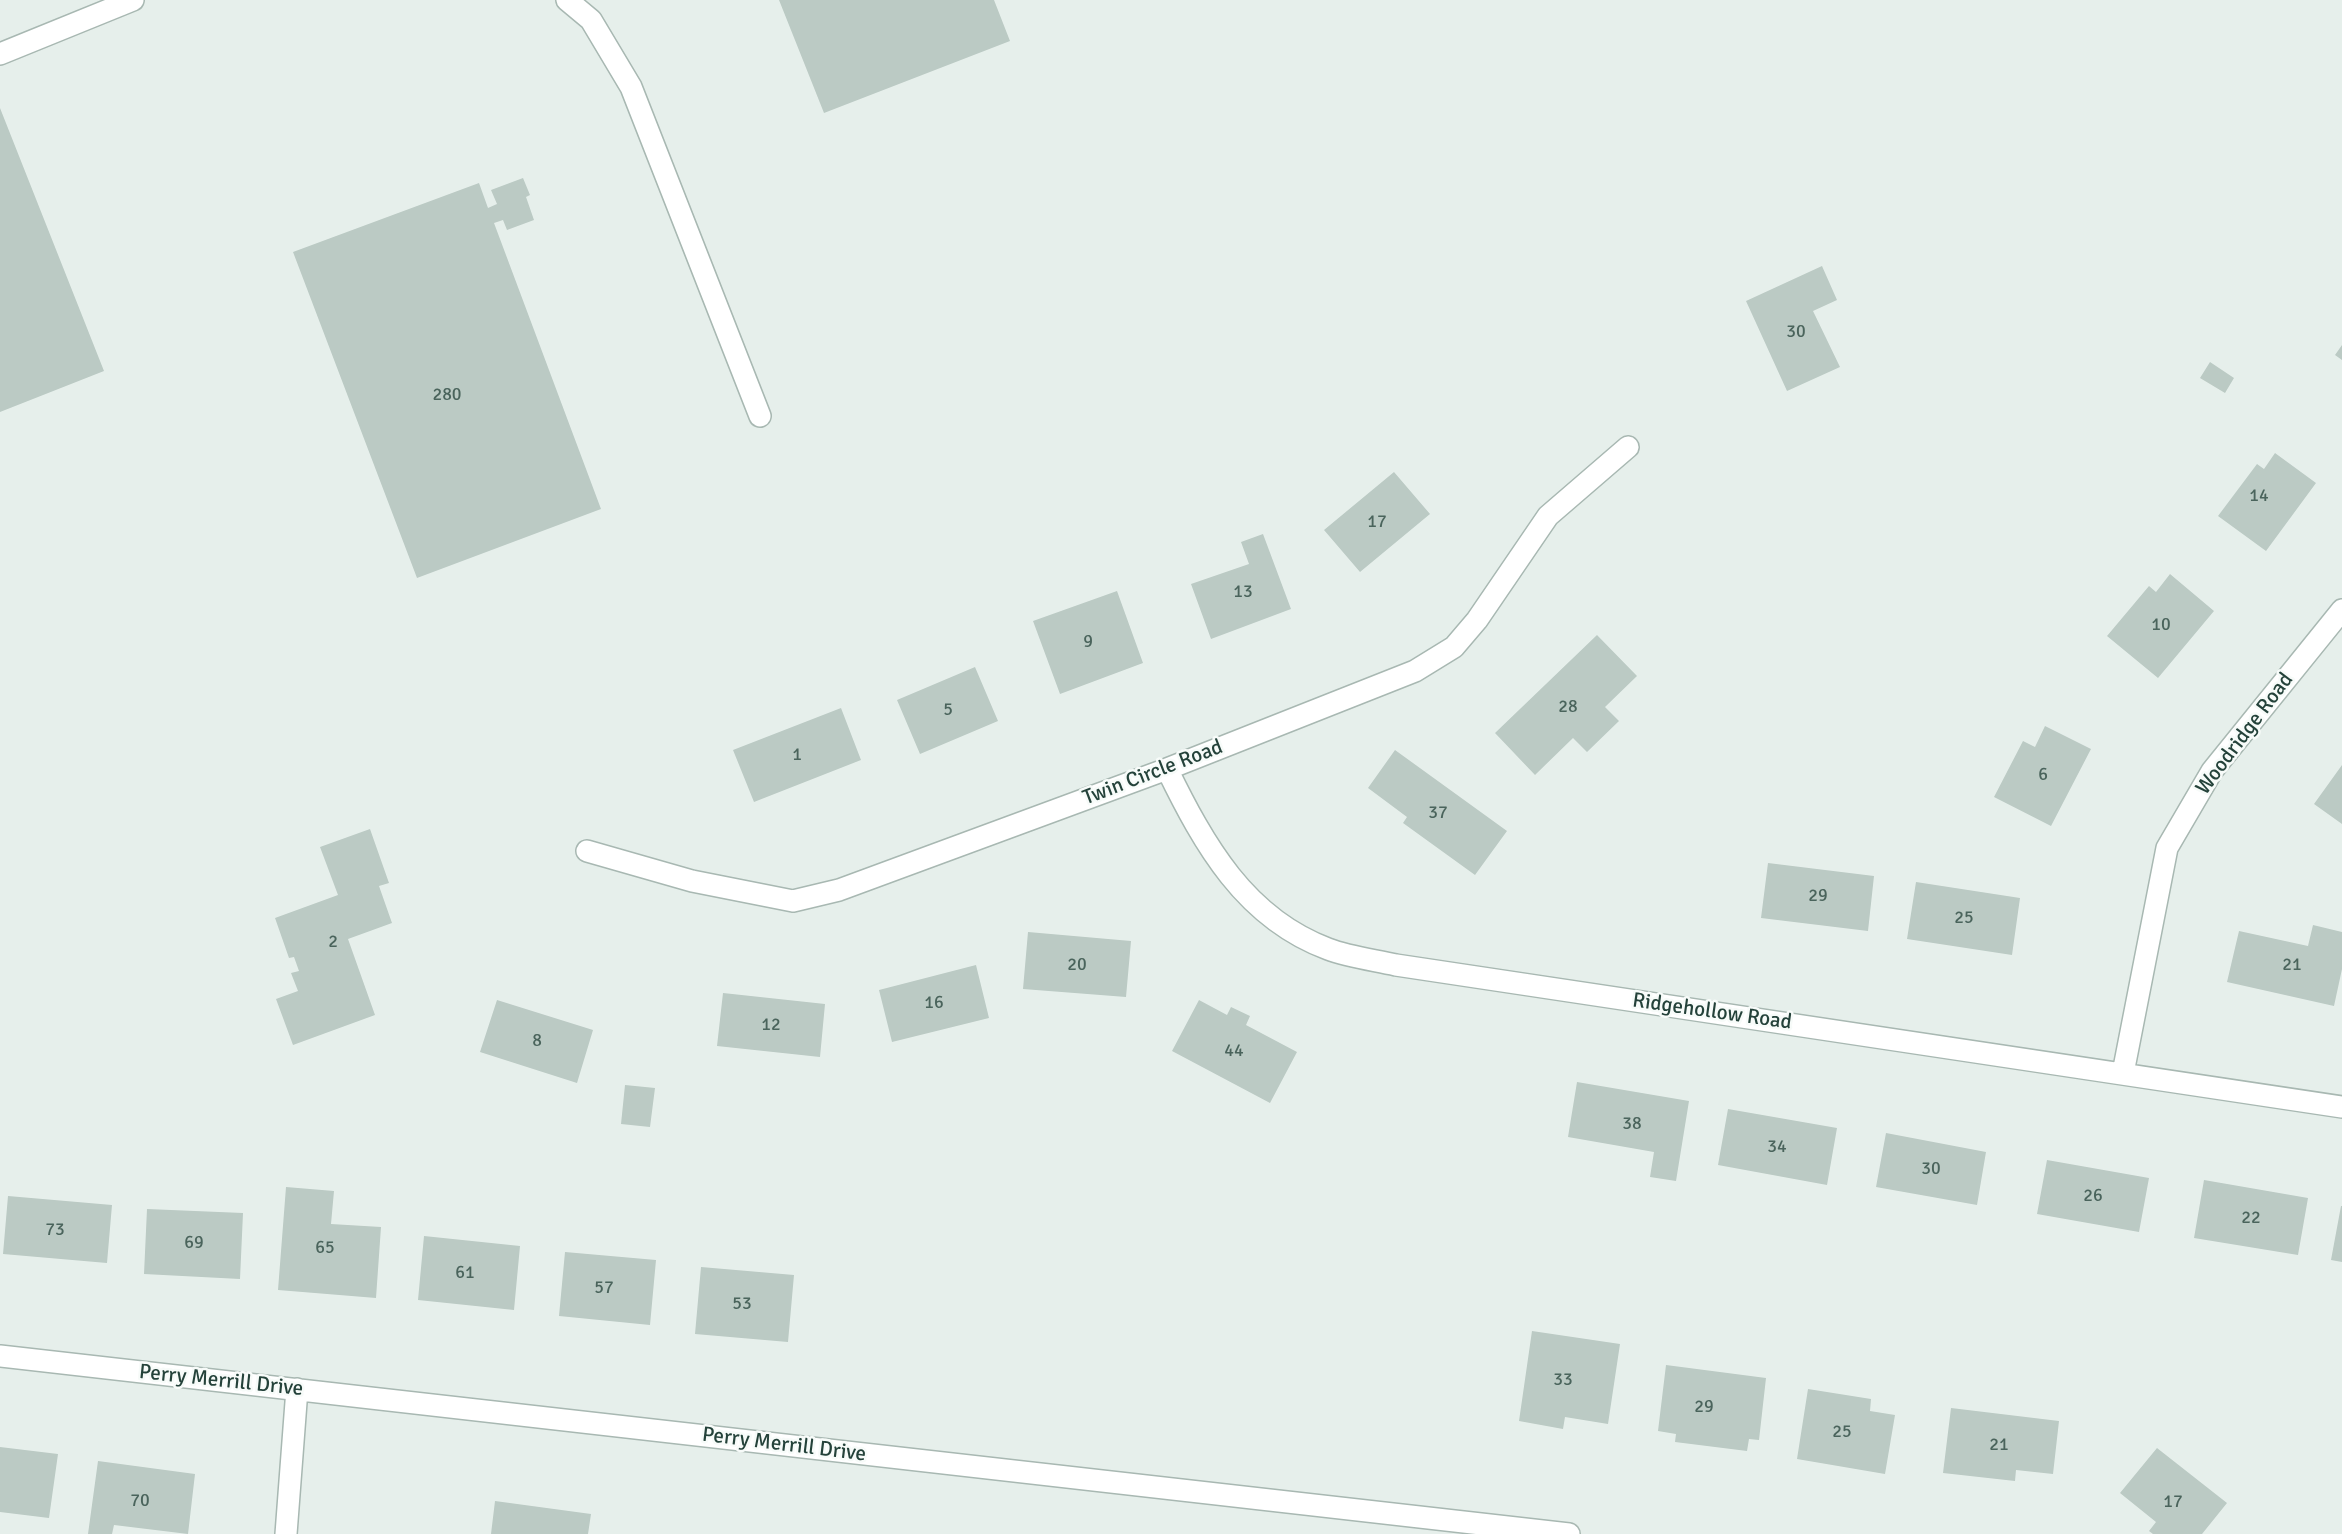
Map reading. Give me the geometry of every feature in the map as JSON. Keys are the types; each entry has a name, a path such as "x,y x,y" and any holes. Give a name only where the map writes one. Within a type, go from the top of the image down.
{"street":[{"path":"0,54 133,0"},
{"path":"567,0 591,20 631,87 760,416"},
{"name":"Twin Circle Road","path":"587,851 692,881 793,901 839,890 1167,769 1415,671 1454,647 1477,620 1548,516 1628,446"},
{"name":"Woodridge Road","path":"2123,1073 2167,848 2212,771 2342,610"},
{"name":"Ridgehollow Road","path":"1167,769 1198,833 1223,870 1257,906 1287,931 1330,950 1396,965 2342,1107"},
{"name":"Perry Merrill Drive","path":"0,1356 1569,1534"},
{"path":"286,1534 297,1389"}],"building":[{"path":"779,0 994,0 1010,41 824,113"},
{"path":"0,108 104,371 0,412"},
{"path":"523,178 530,195 526,197 534,220 507,230 503,220 494,223 601,509 417,578 293,252 479,183 488,208 497,204 491,190"},
{"path":"1822,266 1837,300 1813,311 1840,367 1787,391 1746,301"},
{"path":"2342,345 2342,360 2335,355"},
{"path":"2210,362 2234,378 2225,393 2200,378"},
{"path":"2275,453 2316,483 2266,551 2218,516 2257,464 2264,469"},
{"path":"1394,472 1430,514 1360,572 1324,530"},
{"path":"1263,534 1291,609 1211,639 1191,584 1249,564 1241,542"},
{"path":"2170,574 2214,611 2158,678 2107,636 2149,586 2156,592"},
{"path":"1117,591 1143,663 1060,694 1033,621"},
{"path":"1597,635 1637,676 1605,707 1619,721 1587,752 1573,738 1535,775 1495,733"},
{"path":"975,667 998,721 920,754 897,700"},
{"path":"841,708 861,760 754,802 733,750"},
{"path":"2045,726 2091,749 2051,826 1994,797 2023,741 2035,747"},
{"path":"1395,750 1507,831 1475,875 1403,823 1407,817 1368,788"},
{"path":"2342,765 2342,824 2314,804"},
{"path":"370,829 389,883 379,886 392,923 348,939 375,1015 293,1045 276,999 298,991 291,973 299,971 294,957 289,958 275,918 338,895 320,847"},
{"path":"1768,863 1874,876 1868,931 1761,918"},
{"path":"1916,882 2020,898 2012,955 1907,939"},
{"path":"2313,925 2342,932 2342,969 2334,1006 2227,982 2239,931 2308,946"},
{"path":"1028,932 1131,941 1126,997 1023,989"},
{"path":"976,965 989,1018 892,1042 879,990"},
{"path":"723,993 825,1004 820,1057 717,1046"},
{"path":"497,1000 593,1030 577,1083 480,1052"},
{"path":"1199,1000 1227,1015 1231,1007 1250,1016 1246,1025 1297,1052 1270,1103 1172,1051"},
{"path":"1577,1082 1689,1101 1676,1181 1650,1177 1654,1152 1568,1137"},
{"path":"625,1085 655,1088 650,1127 621,1124"},
{"path":"1728,1109 1837,1128 1827,1185 1718,1165"},
{"path":"1886,1133 1986,1152 1977,1205 1876,1187"},
{"path":"2047,1160 2149,1178 2139,1232 2037,1214"},
{"path":"2204,1180 2308,1198 2298,1255 2194,1238"},
{"path":"286,1187 334,1191 331,1224 381,1227 376,1298 278,1290"},
{"path":"8,1196 112,1205 107,1263 3,1254"},
{"path":"2342,1206 2342,1262 2331,1260"},
{"path":"147,1209 243,1213 240,1279 144,1274"},
{"path":"424,1236 520,1246 514,1310 418,1300"},
{"path":"565,1252 656,1260 650,1325 559,1316"},
{"path":"701,1267 794,1275 788,1342 695,1334"},
{"path":"1532,1331 1620,1344 1608,1424 1565,1417 1563,1429 1519,1421"},
{"path":"1666,1365 1766,1378 1759,1440 1749,1439 1747,1451 1675,1442 1676,1434 1658,1431"},
{"path":"1808,1389 1871,1399 1870,1411 1895,1415 1885,1474 1797,1459"},
{"path":"1951,1408 2059,1421 2053,1474 2016,1470 2015,1481 1943,1473"},
{"path":"0,1447 58,1454 49,1518 0,1512"},
{"path":"2157,1448 2227,1503 2202,1534 2153,1534 2149,1531 2156,1522 2120,1493"},
{"path":"98,1461 195,1474 188,1534 114,1525 112,1534 88,1534"},
{"path":"495,1501 591,1514 588,1534 491,1534"}]}
